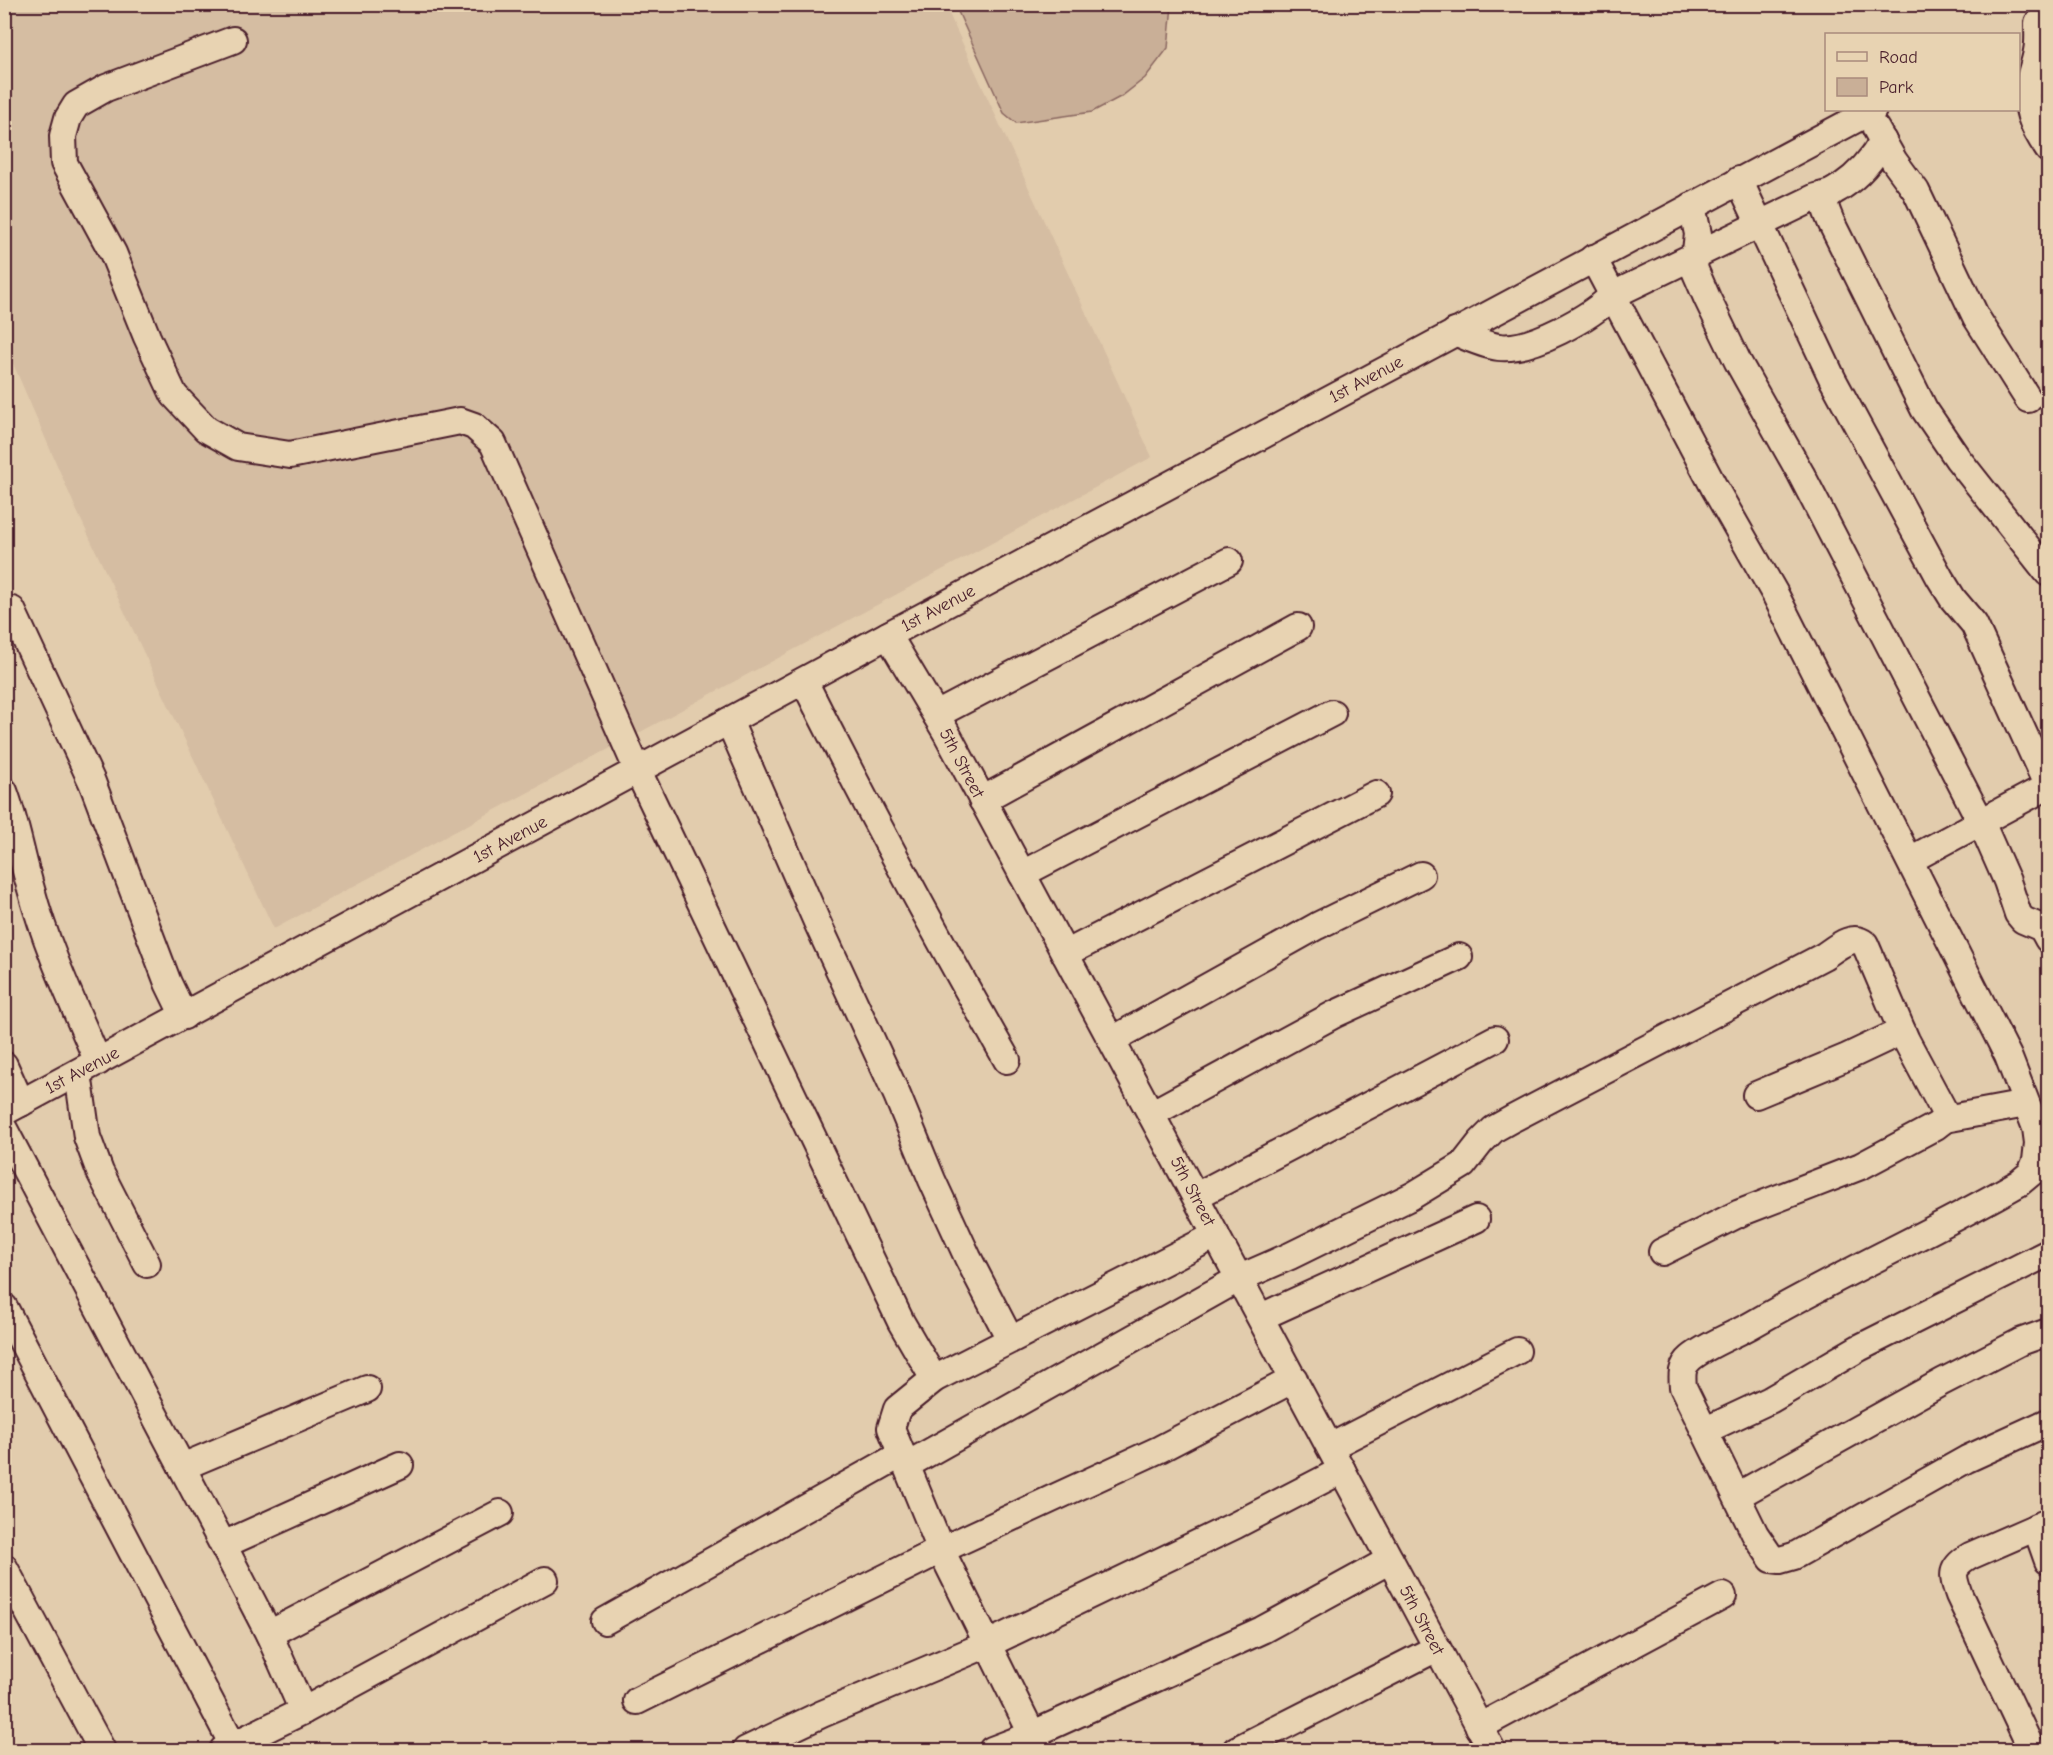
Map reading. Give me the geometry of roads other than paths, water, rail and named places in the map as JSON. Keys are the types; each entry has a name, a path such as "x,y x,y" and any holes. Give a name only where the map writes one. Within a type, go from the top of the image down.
{"street":[{"path":"2034,25 2038,50 2026,98 2036,131 2049,149"},
{"path":"233,40 106,88 76,105 68,118 63,136 64,163 113,253 147,337 174,395 206,429 238,447 290,455 460,421 474,426 493,443 638,771 901,1322 934,1379"},
{"path":"1870,112 1894,161 1916,191 1976,316 2028,399"},
{"name":"1st Avenue","path":"13,1108 888,635 1870,112"},
{"path":"1883,141 1873,158 1858,174 1826,199 1832,222 1924,409 1958,459 2049,573"},
{"path":"1739,180 1833,380 1940,578 1953,599 1974,624 2048,786 1910,860"},
{"path":"1455,332 1502,348 1541,339 1598,310 1613,296 1816,197 1831,193"},
{"path":"1692,206 1698,234 1694,268 1737,362 1801,474 1981,822 2007,881 2018,914 2023,920 2045,929"},
{"path":"1593,258 1714,488 1775,594 2008,1056 2036,1128 2036,1161 2031,1173 2019,1183 1882,1257 1809,1292 1690,1359 1684,1366 1683,1387 1755,1534 1772,1559 1780,1560 1794,1556 1967,1459 2049,1422"},
{"path":"936,715 1229,561"},
{"path":"12,610 92,782 168,983 184,1016"},
{"path":"982,800 1298,627"},
{"name":"5th Street","path":"888,635 936,715 1261,1317 1437,1648 1482,1743"},
{"path":"804,681 854,782 954,968 1007,1060"},
{"path":"1022,874 1332,713"},
{"path":"729,721 897,1095 932,1180 968,1258 1010,1339"},
{"path":"4,790 20,841 30,888 88,1067 87,1137 100,1172 147,1264"},
{"path":"1065,954 1376,794"},
{"path":"1112,1040 1317,926 1420,875"},
{"path":"605,1621 1240,1278 1412,1196 1463,1165 1494,1129 1824,956 1850,940 1858,940 1865,944 1902,1031 1944,1111 1945,1119"},
{"path":"1151,1114 1335,1014 1459,957"},
{"path":"1756,1095 1902,1031"},
{"path":"1196,1196 1495,1039"},
{"path":"4,1065 13,1108"},
{"path":"1662,1252 1740,1213 1861,1166 1945,1119 2026,1104"},
{"path":"4,1129 224,1545 303,1711"},
{"path":"1261,1317 1476,1219"},
{"path":"1035,1743 941,1550 891,1428 897,1409 934,1379 1216,1234"},
{"path":"1706,1430 1770,1400 1859,1348 2049,1253"},
{"path":"4,1307 228,1748 303,1711 546,1580"},
{"path":"1737,1497 1942,1382 2019,1342 2049,1332"},
{"path":"1330,1447 1517,1351"},
{"path":"638,1701 941,1550 1160,1449 1294,1379"},
{"path":"182,1467 367,1389"},
{"path":"224,1545 400,1465"},
{"path":"746,1750 822,1714 988,1644 1236,1525 1342,1470"},
{"path":"268,1634 500,1513"},
{"path":"2032,1750 1959,1595 1954,1568 1970,1556 2042,1525 2049,1561"},
{"path":"992,1750 1035,1743 1262,1630 1390,1560"},
{"path":"4,1567 102,1750"},
{"path":"1482,1743 1723,1596"},
{"path":"1236,1750 1437,1648"}]}
